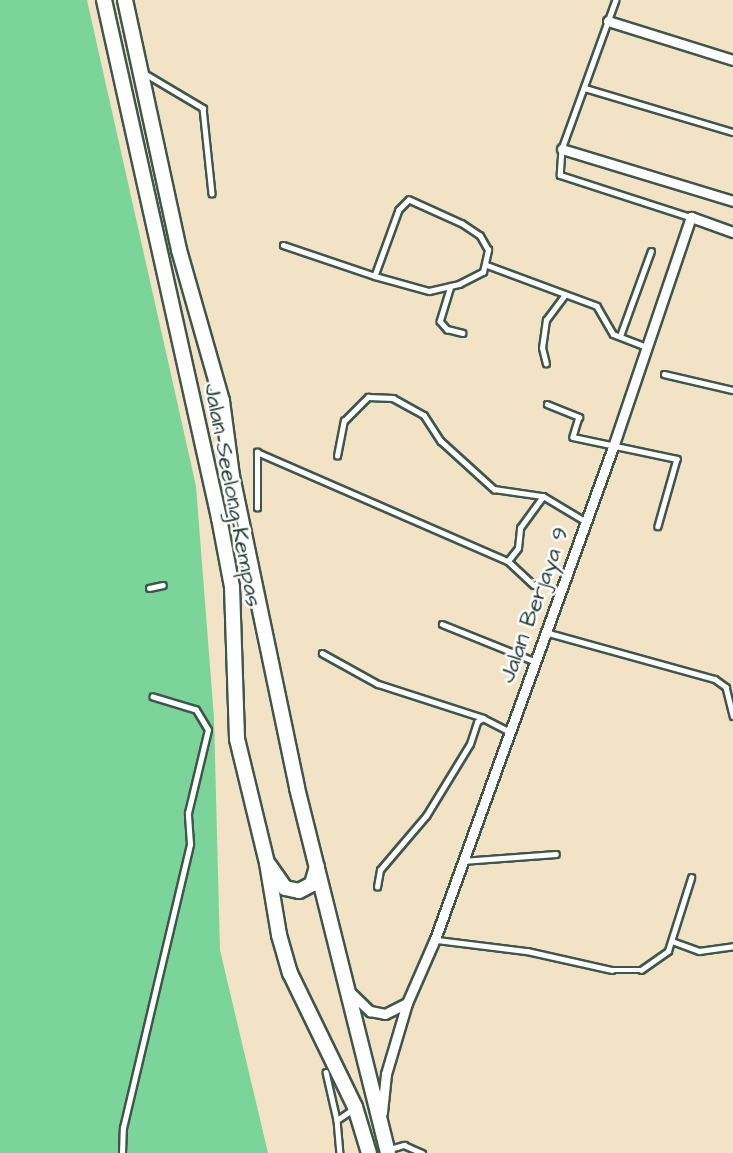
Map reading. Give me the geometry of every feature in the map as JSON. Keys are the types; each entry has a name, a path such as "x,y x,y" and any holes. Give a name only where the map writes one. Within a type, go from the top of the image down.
{"main road":[{"name":"Jalan Seelong–Kempas","path":"104,0 219,518 232,587 237,738 290,972 355,1107 369,1153"},
{"name":"Jalan Seelong–Kempas","path":"125,0 179,250 222,401 269,659 388,1151"},
{"path":"267,863 285,888 299,891 312,884 317,866"}],"street":[{"path":"608,21 733,60"},
{"path":"562,149 733,201"},
{"path":"691,217 733,232"},
{"name":"Jalan Berjaya 9","path":"382,1125 386,1074 407,1003 435,939 508,731 613,447 691,217"},
{"path":"349,991 370,1011 385,1014 407,1003"}],"lane":[{"path":"616,0 562,149 560,175 691,217"},
{"path":"141,71 203,108 212,194"},
{"path":"585,88 733,132"},
{"path":"284,245 375,276 429,291 474,277 486,265 488,250 480,236 409,200 399,210 375,276"},
{"path":"620,337 651,251"},
{"path":"486,265 597,306 613,334 648,347"},
{"path":"451,286 440,321 447,329 463,333"},
{"path":"546,365 542,348 545,327 564,296"},
{"path":"664,374 733,390"},
{"path":"337,456 344,421 368,397 393,398 424,415 441,442 494,489 543,496 585,521"},
{"path":"547,404 579,417 573,438 677,459 658,526"},
{"path":"257,508 257,452 508,561 534,585"},
{"path":"508,561 518,548 520,528 543,496"},
{"path":"149,588 163,585"},
{"path":"442,624 534,661"},
{"path":"544,632 715,679 726,687 733,716"},
{"path":"322,653 396,691 483,718 508,731"},
{"path":"122,1153 123,1128 190,844 188,813 208,730 196,710 153,697"},
{"path":"377,887 380,870 426,816 483,718"},
{"path":"461,861 556,854"},
{"path":"435,939 631,971 659,961 672,941 691,878"},
{"path":"672,941 699,951 733,946"},
{"path":"326,1072 337,1120 340,1153"},
{"path":"337,1120 355,1107"},
{"path":"388,1151 404,1145 422,1153"}],"green space":[{"path":"0,0 87,0 196,486 214,718 220,950 268,1153 0,1153"}]}
